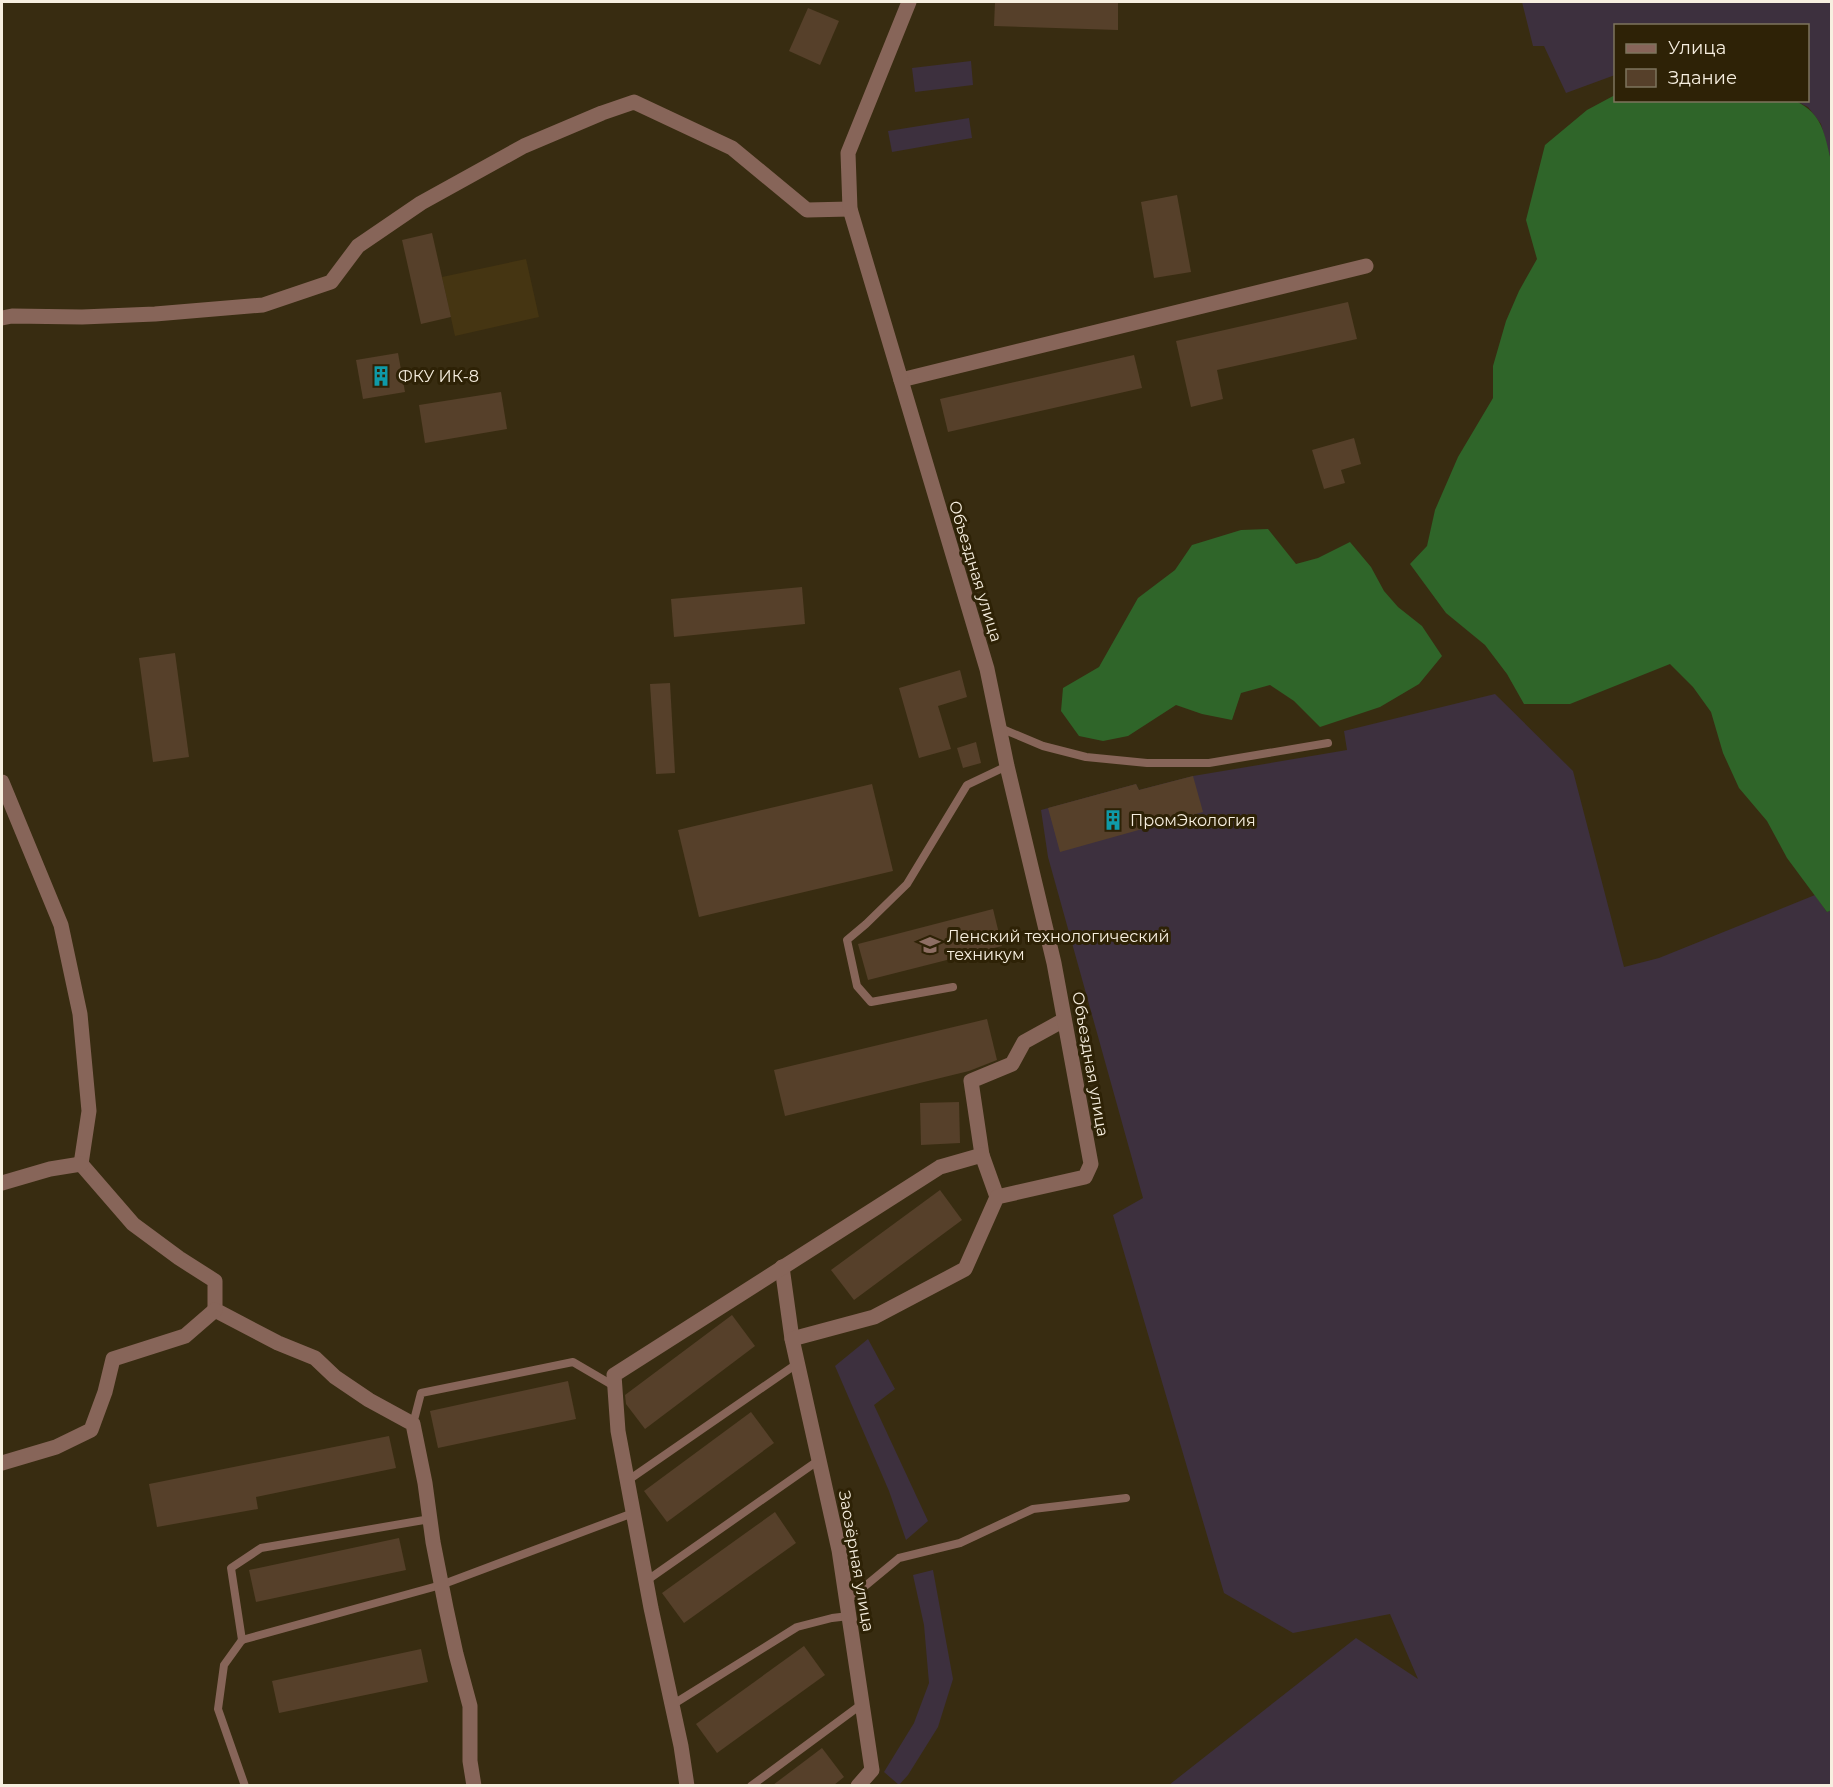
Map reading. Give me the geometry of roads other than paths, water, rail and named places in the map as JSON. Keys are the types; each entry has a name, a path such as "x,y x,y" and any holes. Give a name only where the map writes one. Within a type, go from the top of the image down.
{"street":[{"name":"Объездная улица","path":"909,2 848,153 850,209 987,669 1007,766 1054,963 1091,1164 1085,1178 998,1197"},
{"path":"2,318 12,316 155,315 263,305 332,282 358,246 421,203 524,146 634,102 732,148 807,210 850,209"},
{"path":"901,380 1366,266"},
{"path":"2,782 61,925 80,1014 89,1111 81,1164 133,1224 214,1281 215,1310"},
{"path":"792,1339 874,1317 964,1269 998,1197 982,1155 971,1081 1012,1064 1024,1042 1064,1020"},
{"path":"687,1785 618,1431 614,1375 940,1167 982,1155"},
{"path":"2,1183 50,1169 81,1164"},
{"name":"Заозёрная улица","path":"782,1267 792,1339 839,1550 872,1770 863,1784"},
{"path":"215,1310 278,1343 315,1358 335,1377 369,1400 413,1424 441,1585 470,1706 470,1761 474,1785"},
{"path":"2,1463 56,1447 91,1430 105,1392 113,1359 185,1336 215,1310"}],"lane":[{"path":"999,728 1043,747 1086,757 1148,763 1209,763 1328,742"},
{"path":"953,987 871,1002 857,986 847,940 907,884 967,785 1007,766"},
{"path":"413,1424 421,1393 573,1362 615,1387"},
{"path":"627,1481 798,1363"},
{"path":"646,1581 819,1460"},
{"path":"672,1705 797,1627 832,1618 848,1609 899,1558 960,1543 1033,1509 1126,1498"},
{"path":"245,1785 218,1709 224,1665 242,1640 441,1585 633,1513"},
{"path":"242,1640 231,1569 261,1548 430,1519"},
{"path":"751,1785 862,1704"}],"place":[{"name":"ФКУ ИК-8","path":"381,376"},
{"name":"ПромЭкология","path":"1113,820"},
{"name":"Ленский технологический техникум","path":"930,945"}]}
